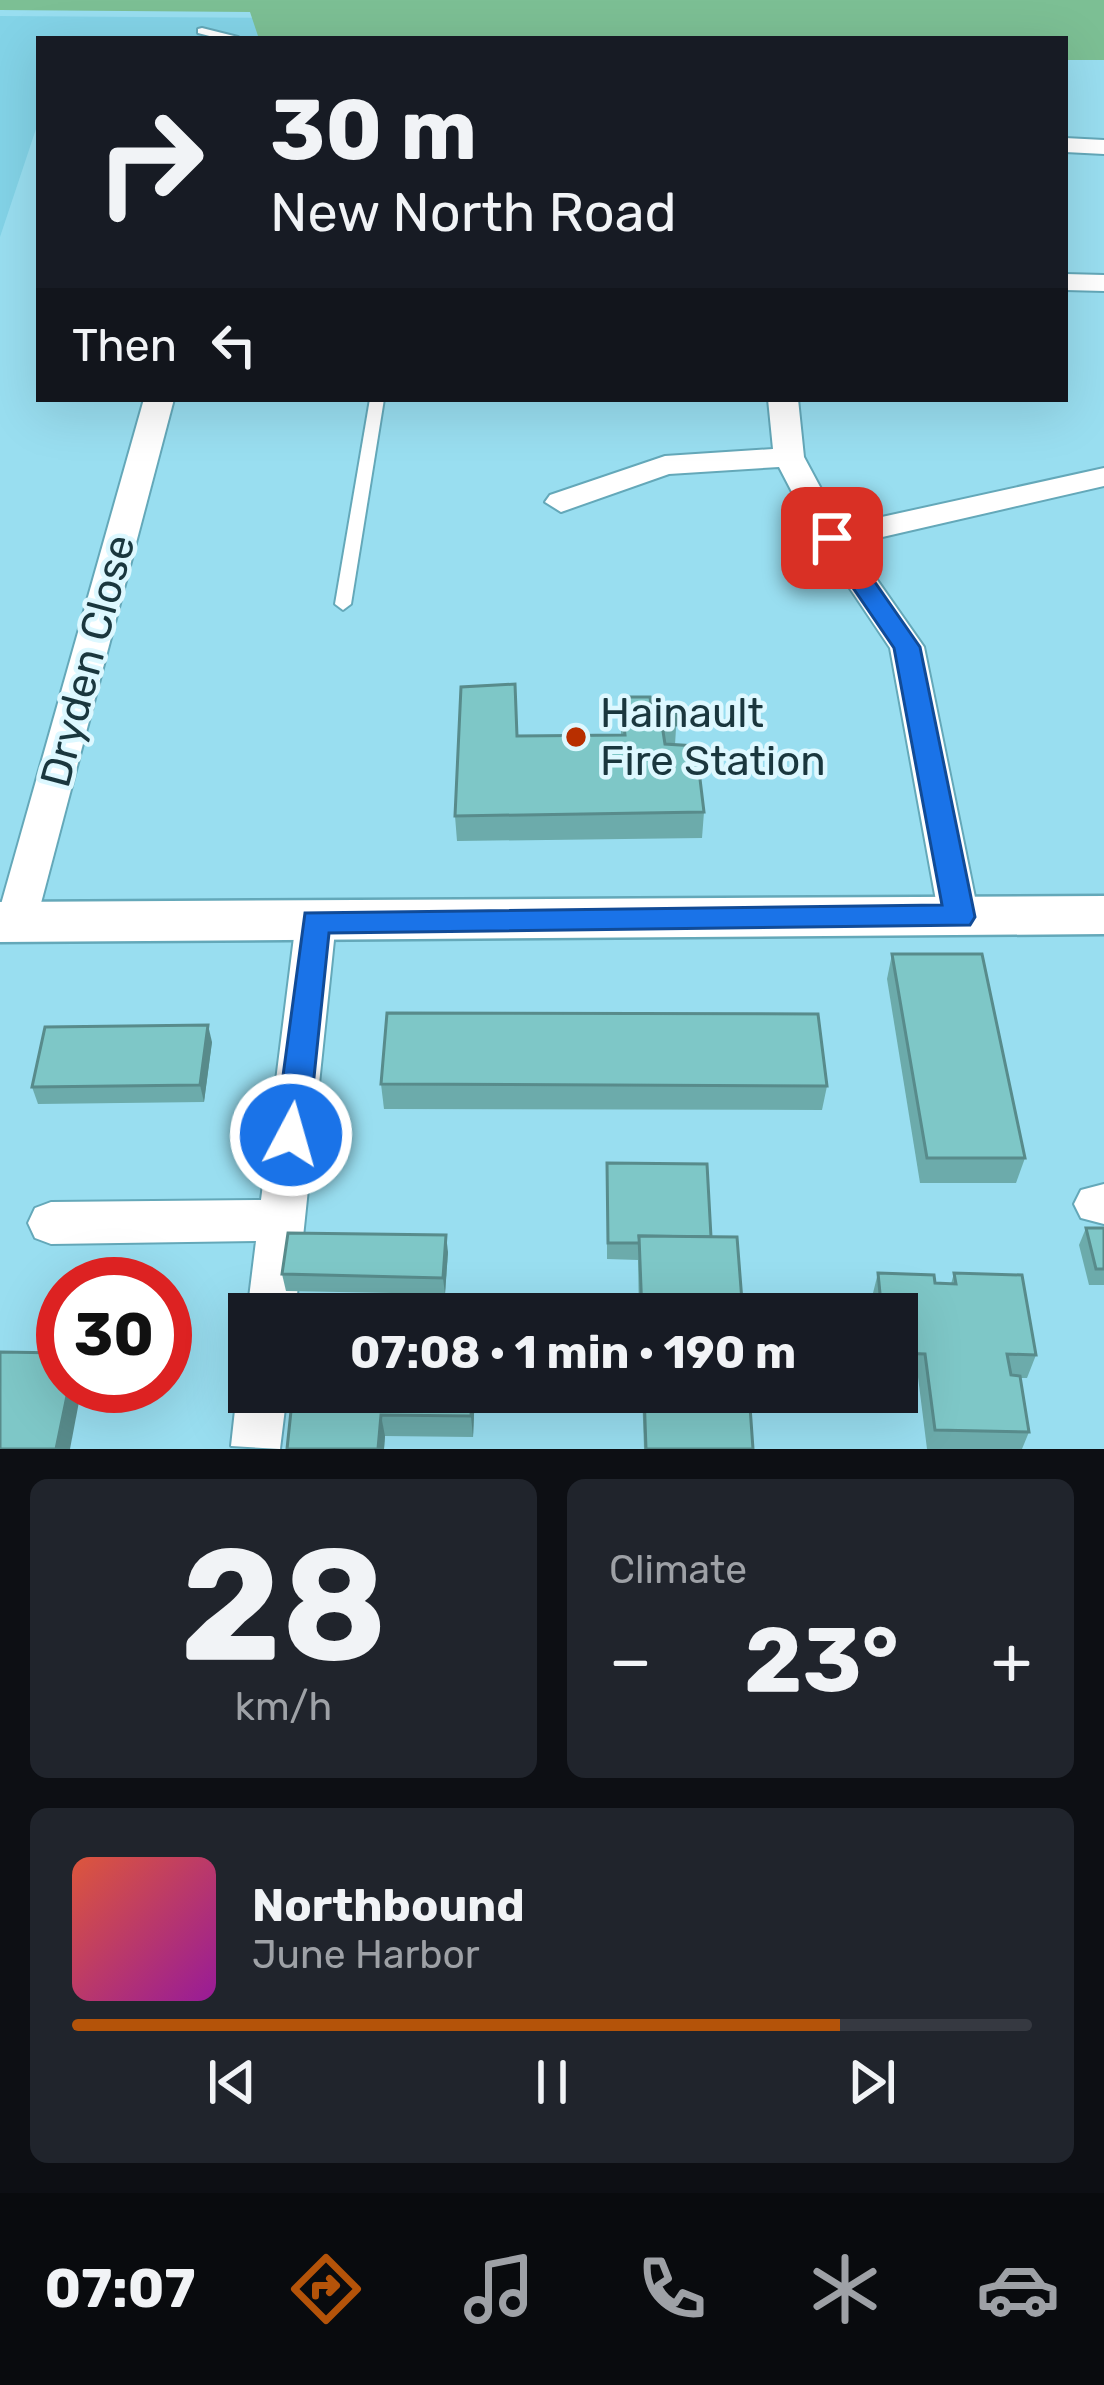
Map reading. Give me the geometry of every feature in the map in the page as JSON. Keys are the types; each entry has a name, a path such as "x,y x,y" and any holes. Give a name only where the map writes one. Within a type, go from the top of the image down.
{"street":[{"path":"1068,145 1104,147"},
{"path":"1068,282 1104,283"},
{"name":"Dryden Close","path":"8,922 158,402"},
{"path":"784,402 790,457 832,538 907,647 959,917"},
{"path":"561,502 665,465 790,457"},
{"path":"832,538 1104,477"},
{"path":"8,922 959,917 1102,921"},
{"path":"273,1293 316,921"},
{"path":"51,1223 282,1220"},
{"path":"256,1446 260,1413"}],"lane":[{"path":"202,32 220,36"},
{"path":"343,604 377,402"}],"shaded area":[{"path":"0,16 288,18 284,36 36,36 36,129 0,237"}],"green space":[{"path":"0,0 1104,0 1104,60 1068,60 1068,36 258,36 250,12 0,10"}],"building":[{"path":"515,684 517,736 625,735 621,697 650,697 652,712 677,712 676,725 662,725 665,744 696,746 704,812 455,816 461,687"},
{"path":"892,954 982,954 1025,1158 927,1158"},
{"path":"387,1013 818,1014 827,1086 381,1084"},
{"path":"208,1025 200,1085 32,1087 45,1027"},
{"path":"607,1163 707,1164 711,1237 639,1236 640,1243 608,1243"},
{"path":"1086,1228 1104,1228 1104,1269 1096,1269"},
{"path":"288,1233 446,1235 443,1278 282,1274"},
{"path":"639,1236 737,1237 741,1293 641,1293"},
{"path":"878,1273 934,1275 935,1283 956,1284 954,1273 1022,1275 1036,1355 1007,1354 1011,1375 1020,1376 1029,1432 935,1430 925,1354 918,1354 918,1293 880,1293"},
{"path":"0,1352 36,1353 36,1413 63,1413 56,1449 0,1449"},
{"path":"291,1413 471,1413 381,1415 378,1449 287,1449"},
{"path":"645,1413 750,1413 753,1449 646,1449"}],"place":[{"name":"Hainault Fire Station","path":"576,737"}],"route":[{"path":"291,1135 316,921 959,917 907,647 832,538"}]}
